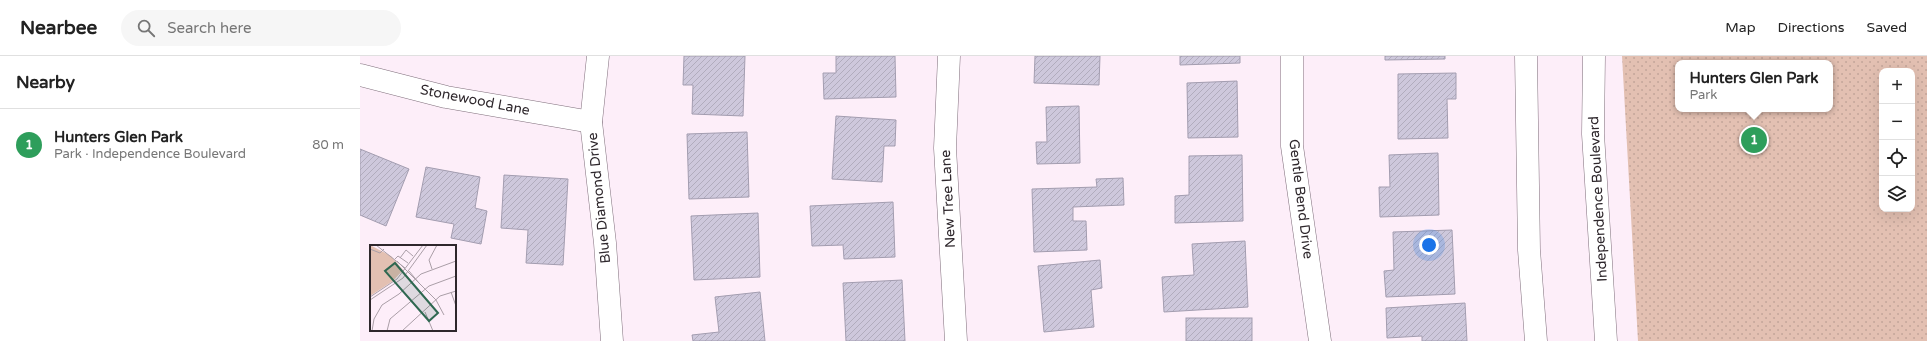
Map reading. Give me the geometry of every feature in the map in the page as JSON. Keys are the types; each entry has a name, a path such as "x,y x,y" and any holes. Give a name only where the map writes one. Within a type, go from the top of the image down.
{"street":[{"name":"Blue Diamond Drive","path":"598,56 591,122 605,243 612,341"},
{"name":"New Tree Lane","path":"949,56 944,148 956,341"},
{"name":"Gentle Bend Drive","path":"1292,56 1292,146 1320,341"},
{"path":"1526,56 1529,250 1536,341"},
{"name":"Independence Boulevard","path":"1594,56 1593,134 1606,341"},
{"name":"Stonewood Lane","path":"360,75 446,97 591,122"}],"shaded area":[{"path":"1622,56 1927,56 1927,341 1638,341"}],"building":[{"path":"684,56 745,56 743,116 692,114 693,85 683,85"},
{"path":"836,56 895,56 896,97 824,99 823,73 836,73"},
{"path":"1035,56 1100,56 1099,85 1034,83"},
{"path":"1180,56 1240,56 1240,63 1180,65"},
{"path":"1385,56 1445,56 1445,59 1385,60"},
{"path":"1456,73 1456,99 1447,99 1448,138 1398,139 1398,74"},
{"path":"1237,81 1238,137 1188,138 1187,83"},
{"path":"1079,106 1080,163 1037,164 1036,142 1047,142 1046,107"},
{"path":"836,116 896,120 895,146 884,146 882,182 832,179"},
{"path":"747,132 749,197 689,199 687,134"},
{"path":"360,149 409,169 386,226 360,215"},
{"path":"1438,153 1439,215 1380,217 1379,187 1390,187 1389,155"},
{"path":"1242,155 1243,221 1175,223 1175,196 1189,195 1189,156"},
{"path":"426,167 480,177 475,208 487,211 481,244 451,238 454,224 416,217"},
{"path":"504,175 568,179 563,265 526,263 528,230 501,228"},
{"path":"1123,178 1124,205 1073,207 1073,221 1086,221 1087,250 1034,252 1032,189 1097,187 1096,179"},
{"path":"893,202 895,257 844,259 843,245 812,246 810,206"},
{"path":"758,213 760,277 694,280 691,216"},
{"path":"1452,230 1455,294 1386,297 1384,271 1394,270 1393,232"},
{"path":"1245,241 1248,307 1164,312 1162,277 1194,275 1192,244"},
{"path":"1100,260 1102,288 1091,290 1094,327 1044,332 1038,266"},
{"path":"902,280 905,341 846,341 843,283"},
{"path":"760,292 765,341 693,341 692,335 719,332 715,297"},
{"path":"1465,303 1467,341 1422,341 1422,336 1387,338 1386,308"},
{"path":"1186,318 1252,318 1252,341 1186,341"}],"place":[{"name":"Hunters Glen Park","path":"1754,140"}]}
